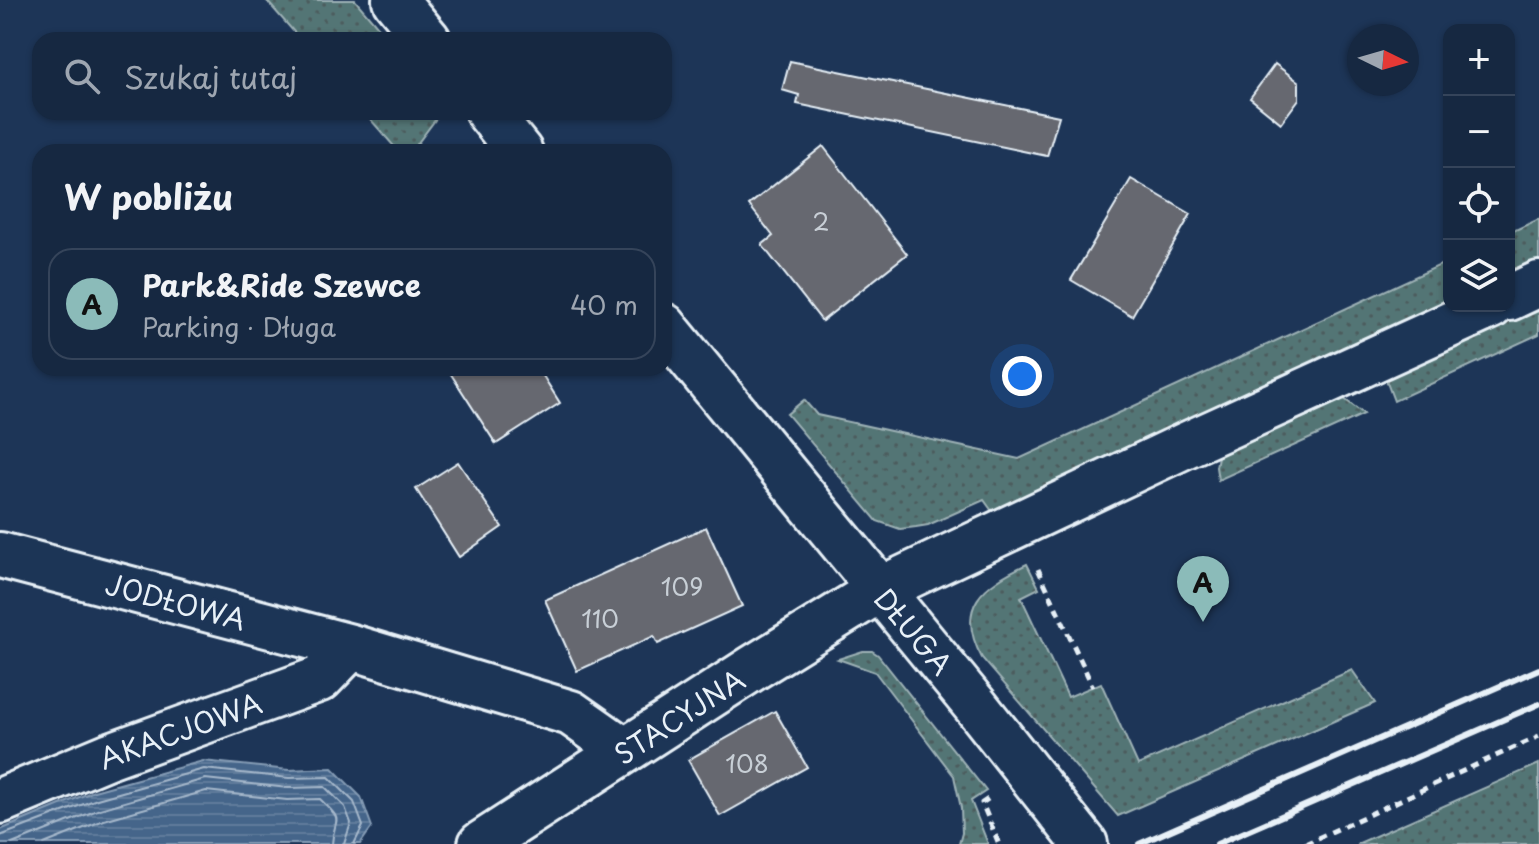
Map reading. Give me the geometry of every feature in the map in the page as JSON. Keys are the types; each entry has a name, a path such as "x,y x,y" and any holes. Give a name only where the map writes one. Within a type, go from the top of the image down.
{"street":[{"path":"395,0 421,32"},
{"path":"494,120 514,144"},
{"path":"1515,295 1539,284"},
{"name":"STACYJNA","path":"481,844 879,590 1478,312"},
{"name":"DŁUGA","path":"672,336 1085,844"},
{"name":"JODŁOWA","path":"0,555 351,647 571,713 625,751"},
{"name":"AKACJOWA","path":"0,801 108,756 320,679 351,647"}],"path":[{"path":"1037,567 1093,687"},
{"path":"1305,844 1539,736"},
{"path":"998,791 982,803 999,844"}],"green space":[{"path":"266,0 355,0 382,32 294,32"},
{"path":"371,120 435,120 417,144 392,144"},
{"path":"1539,219 1539,272 1515,282 1515,240 1515,230"},
{"path":"1443,264 1443,309 1220,405 992,511 984,500 928,525 900,529 877,521 787,414 804,400 817,415 1019,459"},
{"path":"1539,302 1539,334 1394,401 1383,372"},
{"path":"1339,395 1364,414 1218,480 1216,467 1219,451"},
{"path":"1027,564 1039,588 1021,597 1068,697 1101,683 1138,765 1352,670 1375,703 1118,816 982,658 974,640 972,611 978,599 997,580"},
{"path":"863,651 878,655 986,791 971,801 988,844 959,844 961,808 954,776 875,672 838,659"},
{"path":"1539,764 1539,844 1357,844"}],"water":[{"path":"203,761 289,770 332,768 361,797 372,827 360,844 0,844 0,830 94,791"}],"building":[{"path":"790,61 1059,116 1047,156 797,104 799,95 782,90"},
{"path":"1275,64 1299,82 1299,99 1281,123 1250,98"},
{"path":"823,146 907,254 822,321 762,245 773,236 749,205"},
{"path":"1131,179 1191,214 1132,316 1071,280"},
{"path":"452,376 543,376 560,403 496,444"},
{"path":"458,462 502,527 459,557 416,489"},
{"path":"706,527 742,606 658,644 654,636 577,671 545,600"},
{"path":"775,711 807,767 720,816 688,760"}],"railway":[{"path":"1139,844 1539,669"},
{"path":"1217,844 1539,704"}],"place":[{"name":"Park&Ride Szewce","path":"1203,622"}]}
